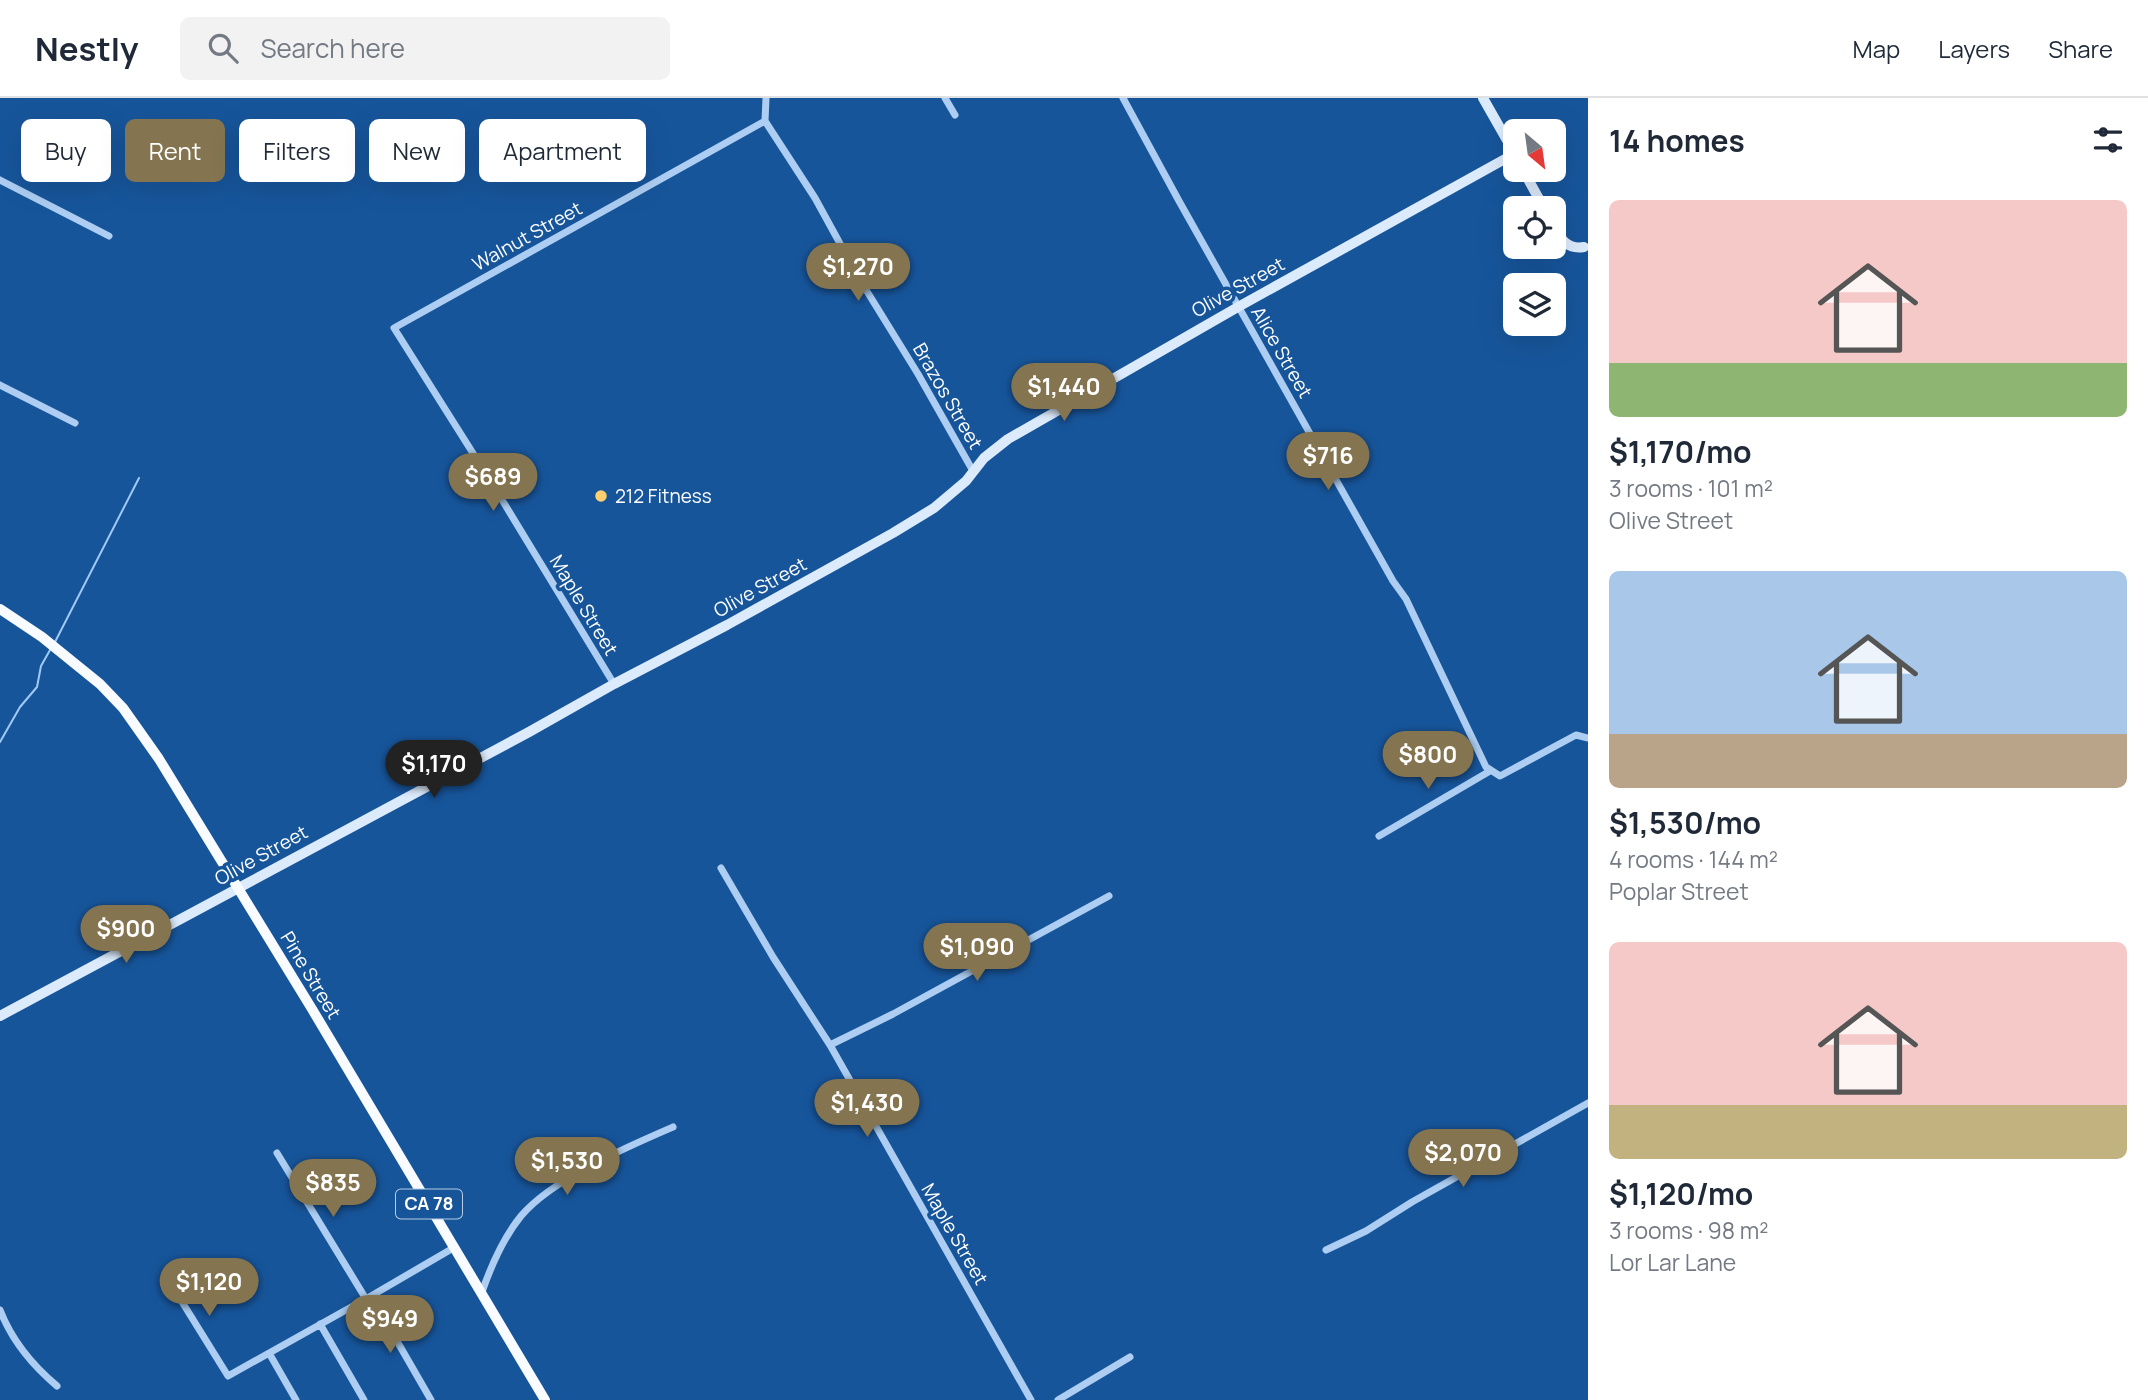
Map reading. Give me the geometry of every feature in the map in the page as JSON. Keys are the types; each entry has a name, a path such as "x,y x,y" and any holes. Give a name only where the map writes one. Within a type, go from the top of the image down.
{"main road":[{"name":"Pine Street","path":"0,609 43,637 100,684 123,708 159,759 545,1400"}],"street":[{"path":"765,121 766,98"},
{"path":"945,98 955,115"},
{"name":"Alice Street","path":"1122,98 1393,581 1406,599 1490,771"},
{"path":"1483,98 1503,134"},
{"name":"Walnut Street","path":"394,328 765,121"},
{"name":"Brazos Street","path":"765,121 815,198 860,280 973,471"},
{"name":"Olive Street","path":"0,1016 893,533 934,508 966,481 984,458 1008,439 1238,307 1503,162"},
{"path":"0,180 109,236"},
{"path":"1566,244 1578,248 1586,247"},
{"name":"Maple Street","path":"394,328 614,684"},
{"path":"0,386 75,423"},
{"path":"1379,835 1490,771 1500,776 1576,735 1588,738"},
{"name":"Maple Street","path":"721,868 773,957 831,1045 1031,1400"},
{"path":"831,1045 1109,896"},
{"path":"1326,1250 1366,1231 1412,1202 1588,1103"},
{"path":"482,1292 510,1232 534,1203 560,1184 673,1127"},
{"path":"277,1153 431,1400"},
{"path":"166,1276 228,1376 455,1247"},
{"path":"0,1310 20,1348 57,1386"},
{"path":"320,1324 364,1400"},
{"path":"269,1353 296,1400"},
{"path":"1059,1400 1130,1357"}],"waterway":[{"path":"55,642 139,478"},
{"path":"0,742 20,707 37,687 41,666 50,650"}],"place":[{"name":"212 Fitness","path":"601,496"}]}
